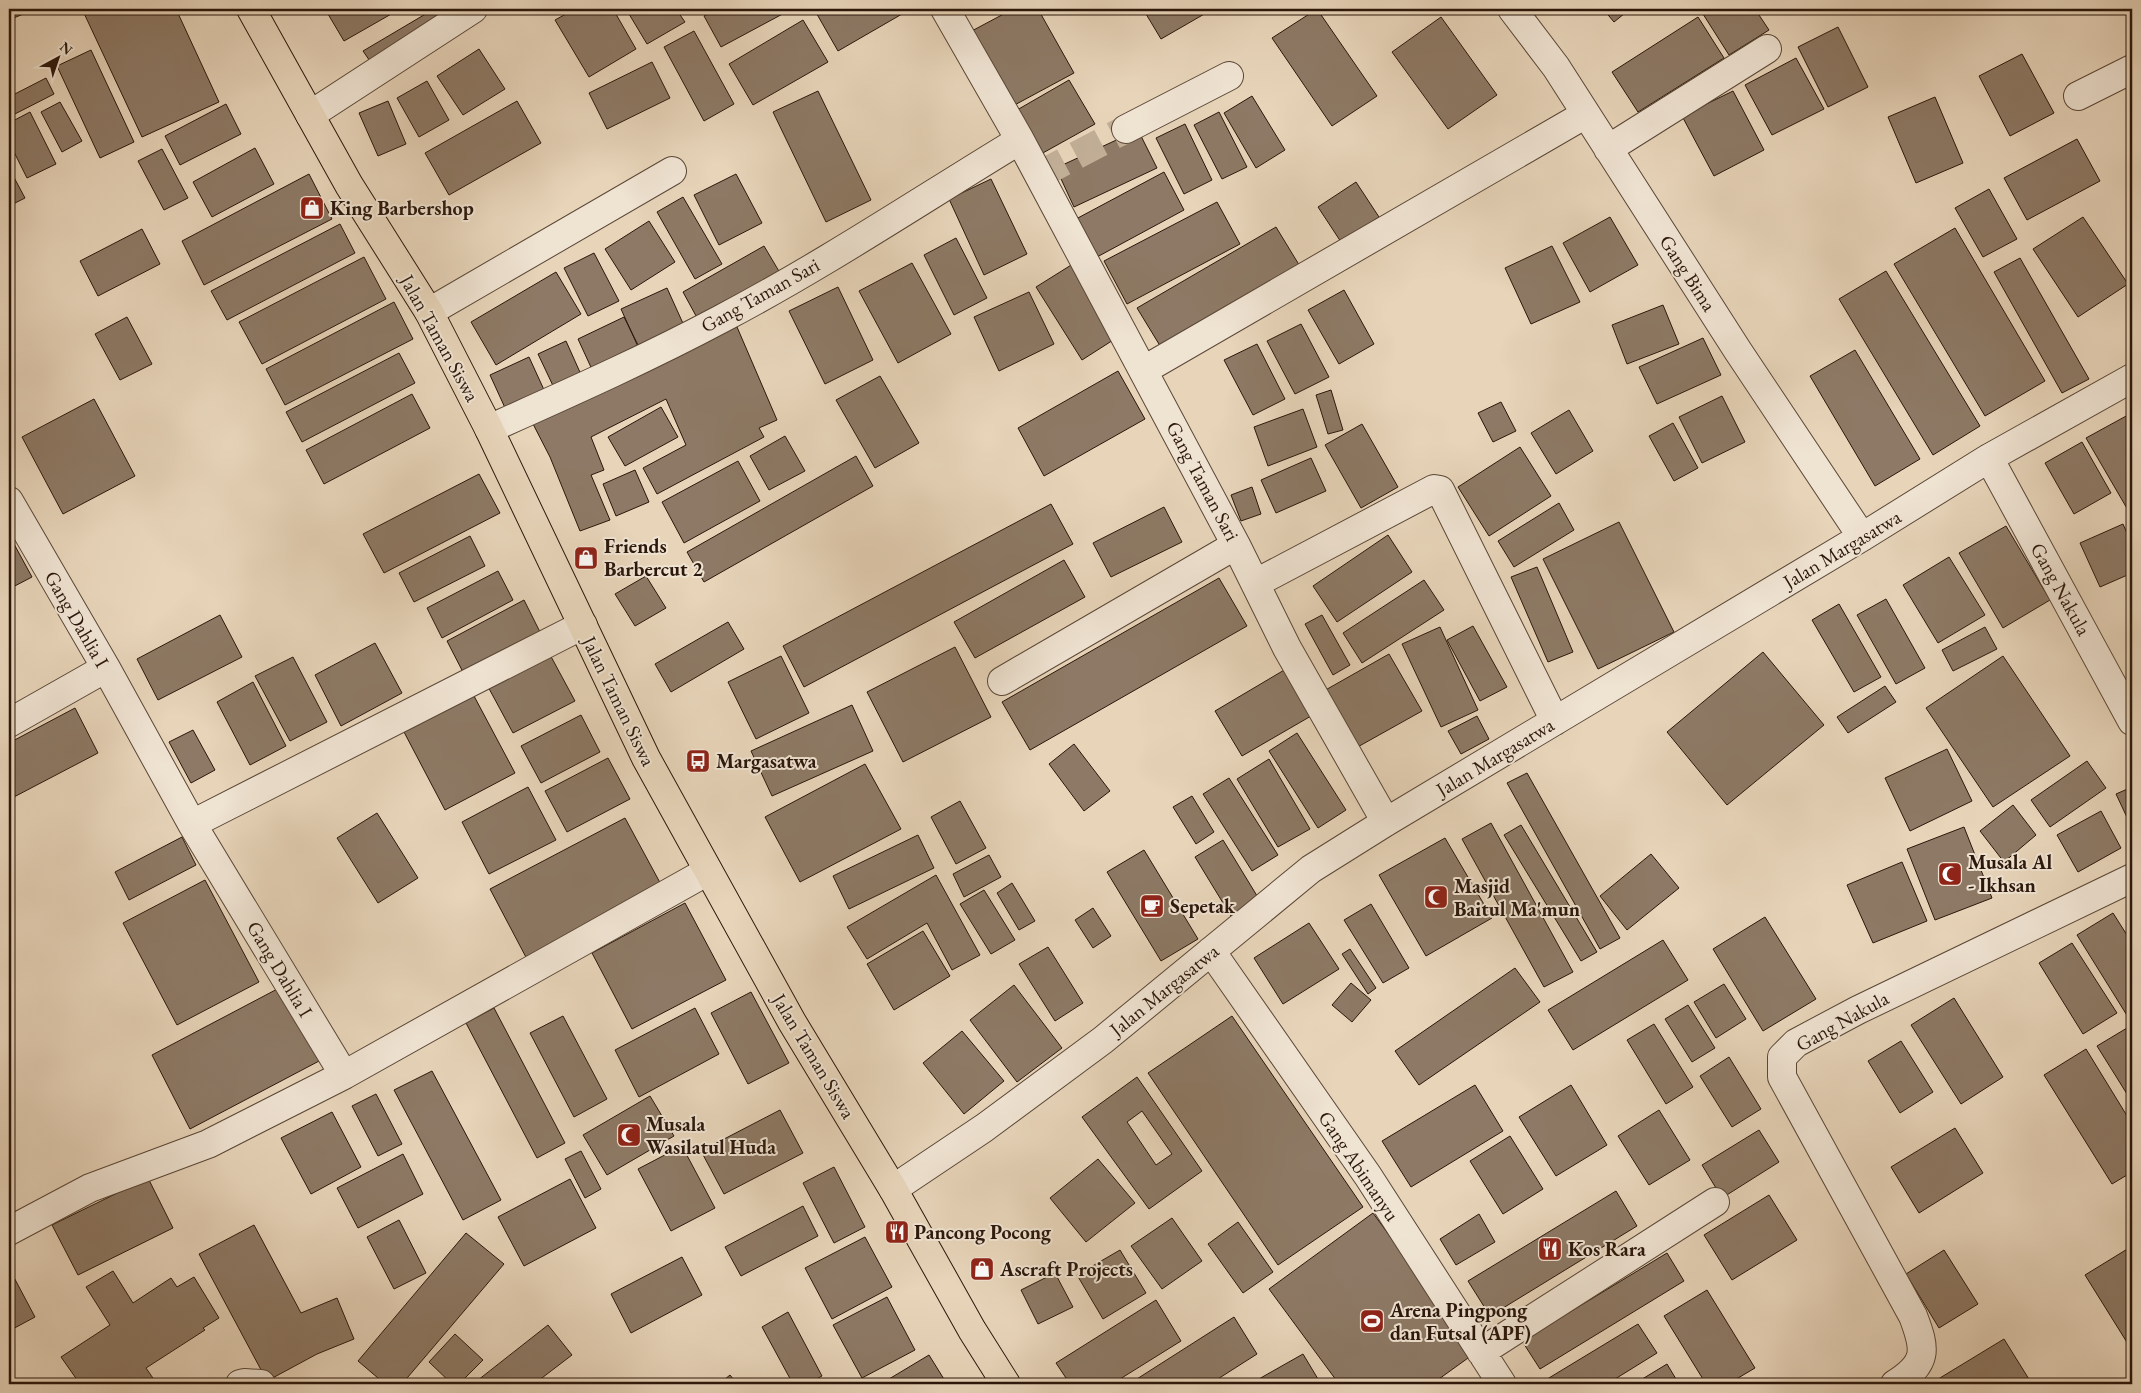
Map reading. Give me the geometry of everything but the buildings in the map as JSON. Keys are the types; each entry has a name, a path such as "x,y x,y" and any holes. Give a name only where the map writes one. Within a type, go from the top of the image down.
{"main road":[{"name":"Jalan Taman Siswa","path":"251,9 349,185 428,312 489,429 646,758 792,1022 893,1189 972,1330 1006,1384"}],"street":[{"path":"310,115 473,9"},
{"name":"Gang Taman Sari","path":"945,9 1020,140 1144,370 1288,648 1386,822"},
{"name":"Gang Bima","path":"1512,9 1556,67 1738,351 1862,537"},
{"path":"1608,149 1768,49"},
{"path":"2078,96 2132,69"},
{"path":"1126,129 1229,76"},
{"path":"1144,370 1586,114"},
{"name":"Gang Taman Sari","path":"489,429 603,378 721,320 1020,140"},
{"path":"428,312 672,171"},
{"name":"Jalan Margasatwa","path":"893,1189 984,1128 1103,1040 1311,869 1386,822 1862,537 1989,458 2132,378"},
{"name":"Gang Nakula","path":"1989,458 2132,721"},
{"path":"1256,583 1434,489 1440,490 1555,721"},
{"name":"Gang Dahlia I","path":"9,501 106,668 192,824 344,1075"},
{"path":"1002,681 1236,545"},
{"path":"192,824 582,625"},
{"path":"9,723 106,668"},
{"path":"9,1232 90,1188 208,1144 344,1075 708,870"},
{"name":"Gang Nakula","path":"1895,1384 1917,1364 1923,1353 1921,1337 1913,1316 1782,1077 1782,1057 1796,1043 1858,1010 2132,878"},
{"name":"Gang Abimanyu","path":"1211,951 1368,1176 1502,1384"},
{"path":"1482,1352 1715,1202"},
{"path":"240,1384 261,1384"}],"tunnel":[{"path":"1039,175 1126,129"}],"place":[{"name":"King Barbershop","path":"312,208"},
{"name":"Friends Barbercut 2","path":"586,558"},
{"name":"Margasatwa","path":"698,761"},
{"name":"Musala Al - Ikhsan","path":"1950,874"},
{"name":"Masjid Baitul Ma'mun","path":"1436,897"},
{"name":"Sepetak","path":"1152,906"},
{"name":"Musala Wasilatul Huda","path":"629,1135"},
{"name":"Pancong Pocong","path":"897,1232"},
{"name":"Kos Rara","path":"1550,1249"},
{"name":"Ascraft Projects","path":"982,1269"},
{"name":"Arena Pingpong dan Futsal (APF)","path":"1372,1321"}]}
